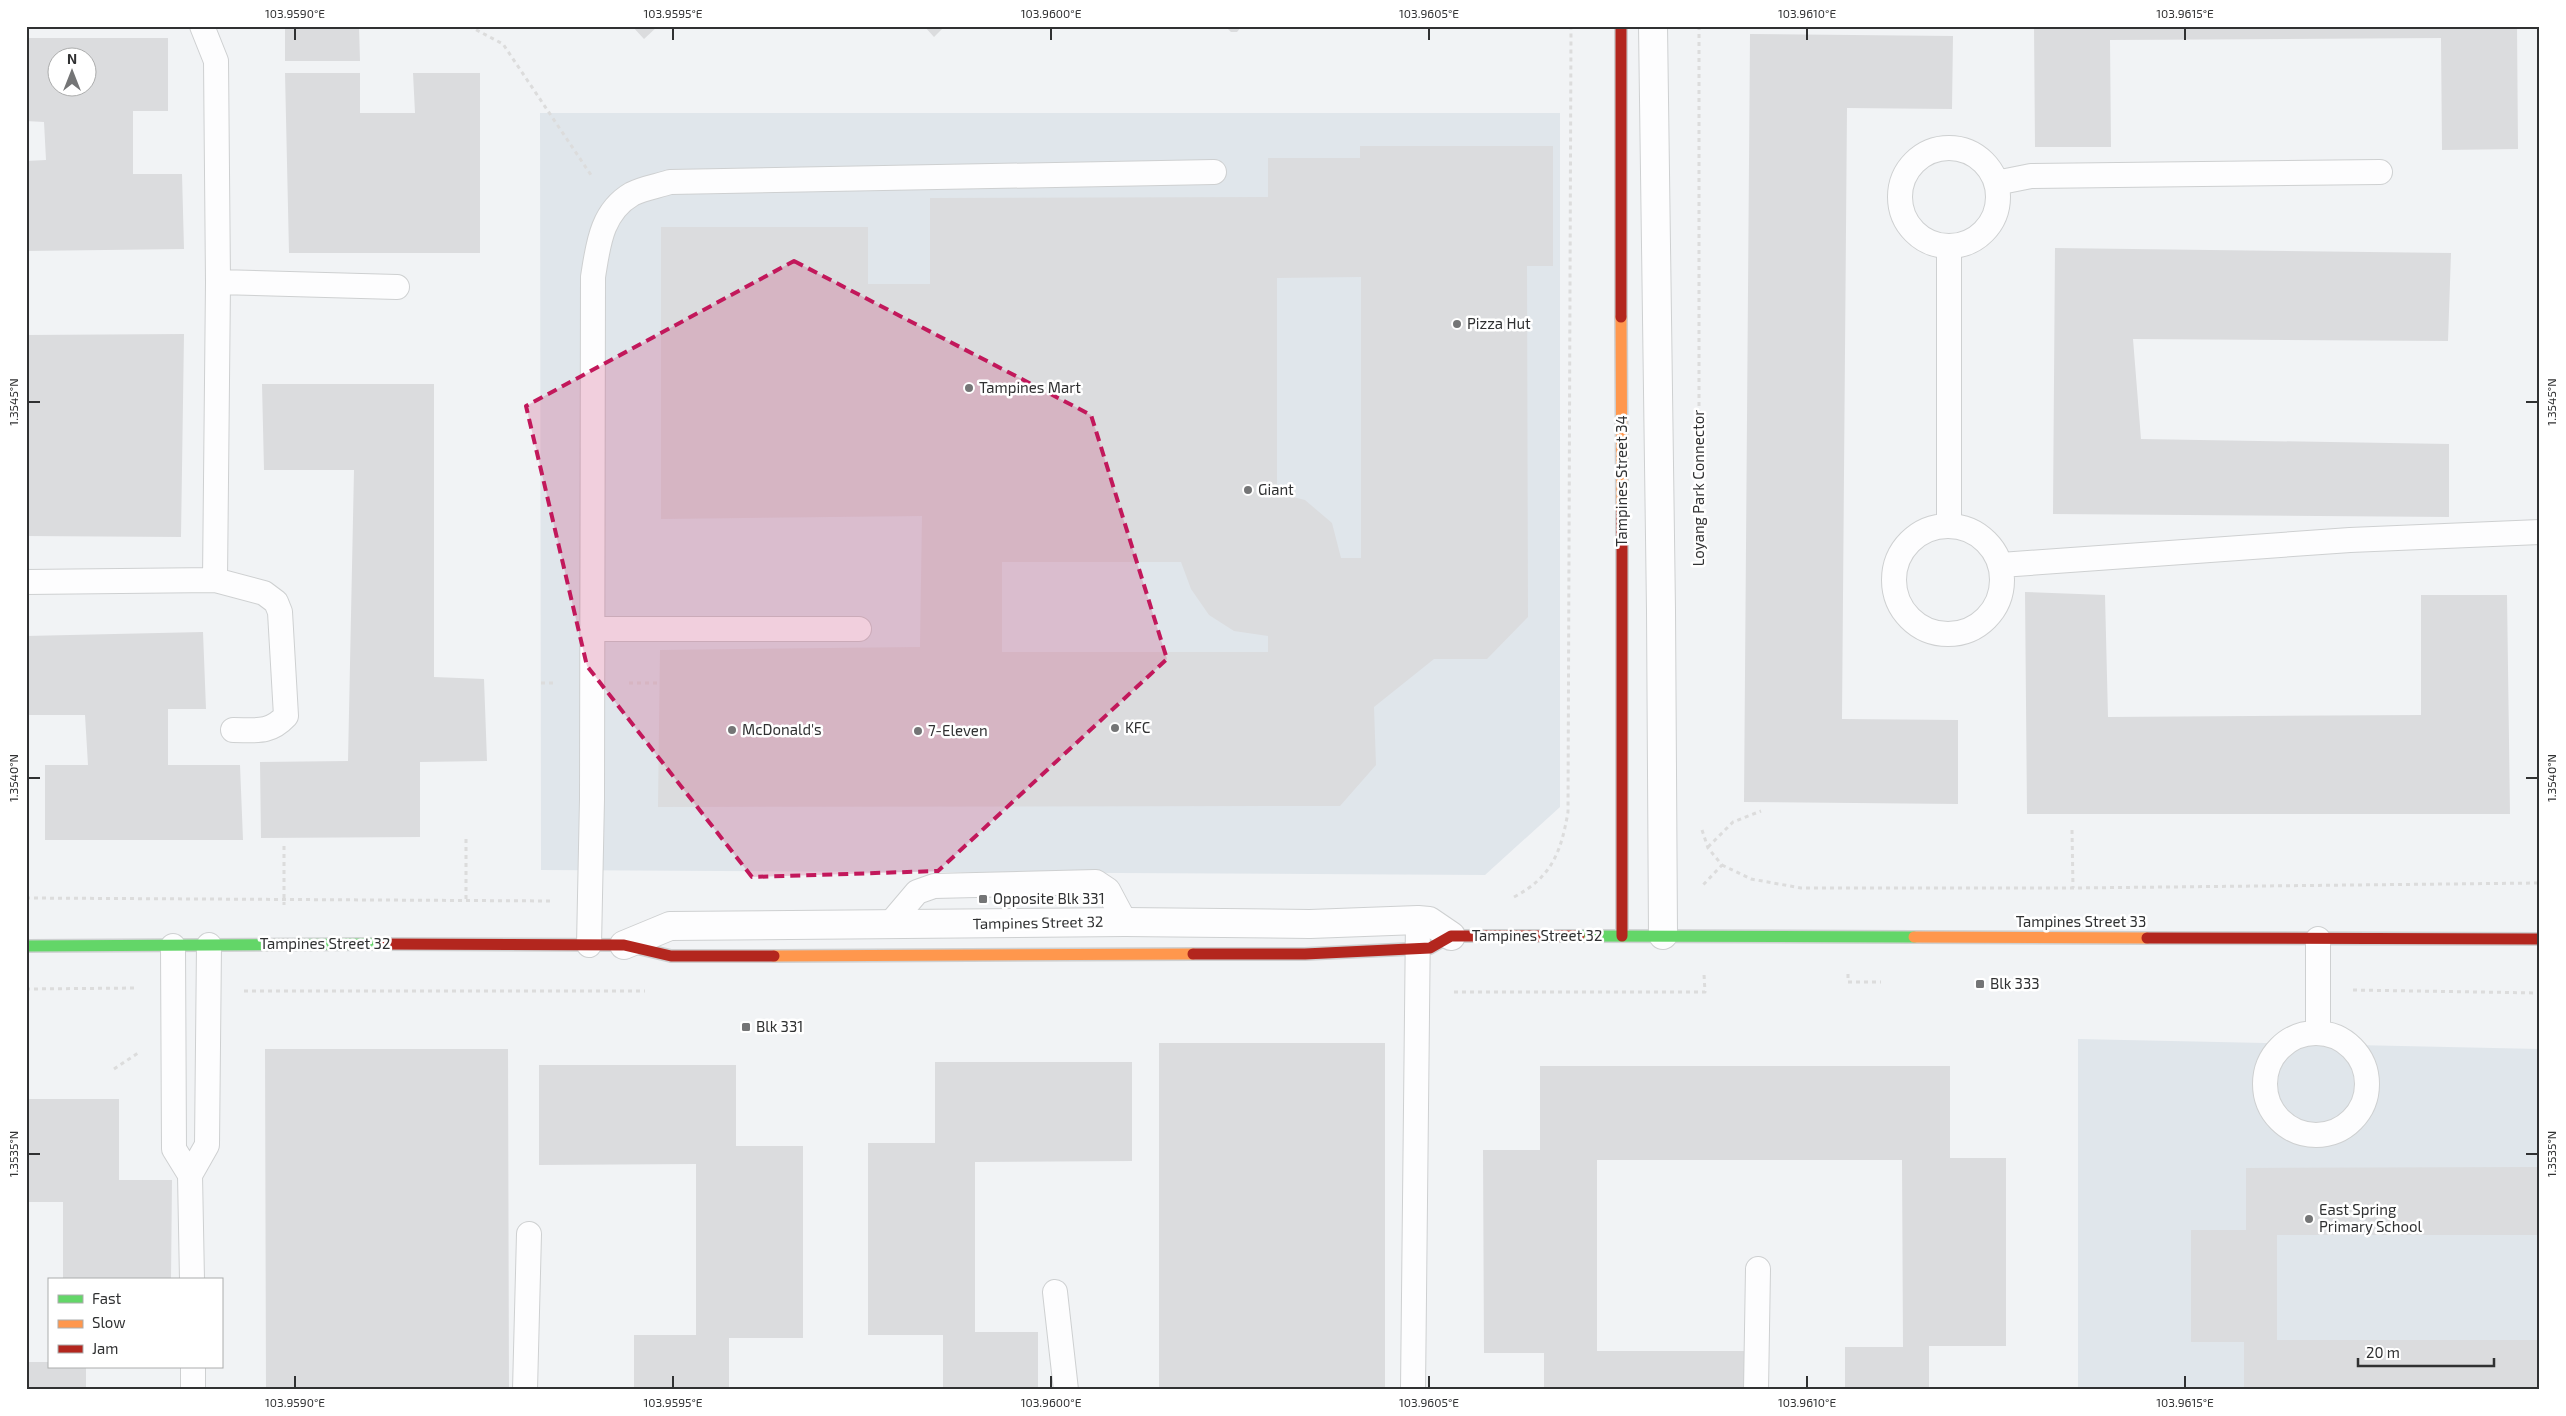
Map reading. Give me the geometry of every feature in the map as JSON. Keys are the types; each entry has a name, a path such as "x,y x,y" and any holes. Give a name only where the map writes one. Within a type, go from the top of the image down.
{"street":[{"name":"Tampines Street 34","path":"1621,26 1622,936"},
{"path":"1653,26 1663,935"},
{"path":"1622,158 1655,158"},
{"path":"1621,338 1657,336"},
{"name":"Tampines Street 32","path":"624,945 670,926 1125,922 1310,924 1418,920 1429,921 1451,936"},
{"name":"Tampines Street 32","path":"26,946 208,946 284,943 624,945 671,956 1305,954 1430,948 1451,936 1622,936"},
{"name":"Tampines Street 33","path":"1622,936 2540,939"}],"lane":[{"path":"202,26 216,61 218,282 215,580"},
{"path":"1940,149 1958,149 1975,155 1989,167 1996,183 1998,202 1993,219 1982,234 1966,242 1949,246 1930,242 1915,233 1905,218 1900,201 1902,183 1910,167 1924,155 1940,149"},
{"path":"589,945 592,628 592,277 600,233 614,210 632,194 678,182 1214,172"},
{"path":"1996,183 2031,176 2380,172"},
{"path":"1949,246 1949,526"},
{"path":"218,282 397,287"},
{"path":"1949,526 1965,529 1981,537 1993,550 2001,565 2003,584 1998,603 1986,619 1971,629 1952,634 1933,632 1915,623 1902,609 1895,591 1894,572 1900,554 1912,539 1929,529 1949,526"},
{"path":"2001,565 2350,540 2540,532"},
{"path":"26,582 215,580 264,593 276,602 280,612 286,716 277,725 267,730 234,730"},
{"path":"592,628 859,629"},
{"path":"889,925 917,892 934,886 1096,882 1108,890 1125,922"},
{"path":"1413,1390 1418,920"},
{"path":"2318,939 2318,1032"},
{"path":"173,946 174,1149 190,1175 192,1278"},
{"path":"190,1175 207,1145 208,946"},
{"path":"2318,1032 2337,1036 2354,1048 2364,1065 2368,1085 2364,1105 2352,1121 2336,1132 2316,1136 2296,1132 2279,1121 2268,1105 2263,1085 2268,1064 2279,1047 2296,1036 2318,1032"},
{"path":"525,1390 529,1234"},
{"path":"1756,1390 1758,1269"},
{"path":"1055,1292 1066,1390"},
{"path":"193,1368 193,1390"}],"path":[{"path":"469,26 503,44 614,210"},
{"path":"1511,898 1530,888 1553,864 1564,838 1568,812 1571,26"},
{"name":"Loyang Park Connector","path":"1699,26 1699,420"},
{"path":"1708,848 1733,822 1761,811"},
{"path":"1701,826 1708,848 1722,865 1751,879 1801,888 2073,888 2540,883"},
{"path":"2072,830 2073,888"},
{"path":"466,839 466,900"},
{"path":"284,846 284,943"},
{"path":"1703,935 1703,885 1722,865"},
{"path":"2317,989 2540,992"}],"highlighted area":[{"path":"794,261 1091,415 1167,659 938,871 752,877 587,666 526,406"}],"shaded area":[{"path":"540,113 1560,113 1560,807 1485,875 541,870"},
{"name":"East Spring Primary School","path":"2078,1039 2540,1049 2540,1390 2078,1390"}],"building":[{"path":"285,26 359,26 360,61 285,61"},
{"path":"632,26 658,26 644,39"},
{"path":"924,26 945,26 934,37"},
{"path":"1225,26 1242,26 1237,32 1231,32"},
{"path":"2034,26 2517,26 2518,149 2442,150 2441,38 2110,40 2111,147 2035,147"},
{"path":"1750,34 1953,36 1952,109 1847,108 1842,719 1958,720 1958,804 1744,802"},
{"path":"26,38 168,38 168,111 133,111 133,174 182,174 184,249 26,251 26,161 46,160 44,122 26,121"},
{"path":"285,73 360,73 360,113 415,113 413,73 480,73 480,253 289,253"},
{"name":"Tampines Mart","path":"1360,146 1553,146 1553,266 1527,266 1528,617 1487,659 1434,659 1374,707 1376,765 1340,806 658,807 660,650 920,647 922,516 661,519 661,227 868,227 868,284 930,284 930,198 1268,197 1268,158 1360,158","holes":["1361,277 1361,558 1341,558 1332,523 1305,500 1277,493 1277,278","1002,562 1181,562 1191,589 1209,615 1234,631 1268,636 1268,652 1002,652"]},
{"path":"2055,248 2451,253 2448,341 2133,339 2141,439 2449,444 2449,517 2053,514"},
{"path":"184,334 181,537 26,536 26,335"},
{"path":"262,384 434,384 434,677 484,679 487,761 420,762 420,837 261,838 260,762 348,761 354,470 264,470"},
{"path":"2025,592 2105,595 2108,717 2421,715 2421,595 2507,595 2510,814 2027,814"},
{"path":"203,632 206,709 168,709 168,765 240,765 243,840 45,840 45,765 88,765 85,715 26,715 26,636"},
{"path":"1159,1043 1385,1043 1385,1390 1159,1390"},
{"path":"265,1049 508,1049 509,1390 266,1390"},
{"path":"935,1062 1132,1062 1132,1161 975,1162 975,1332 1038,1332 1038,1390 943,1390 943,1335 868,1335 868,1143 935,1143"},
{"path":"539,1065 736,1065 736,1146 803,1146 803,1338 729,1338 729,1390 634,1390 634,1335 696,1335 696,1164 539,1165"},
{"path":"1540,1066 1950,1066 1950,1158 2006,1158 2006,1346 1929,1346 1929,1390 1845,1390 1845,1347 1903,1347 1902,1160 1597,1160 1597,1351 1749,1351 1749,1390 1544,1390 1544,1353 1484,1353 1483,1150 1540,1150"},
{"path":"26,1099 119,1099 119,1180 172,1180 171,1278 63,1278 63,1202 26,1202"},
{"path":"2540,1167 2540,1235 2277,1235 2277,1340 2540,1340 2540,1390 2244,1390 2244,1342 2191,1342 2191,1230 2246,1230 2246,1168"},
{"path":"26,1362 48,1362 48,1368 86,1368 86,1390 26,1390"}],"traffic: fast":[{"path":"1579,936 1914,937"},
{"path":"26,946 381,944"}],"traffic: slow":[{"path":"1621,317 1622,511"},
{"path":"1914,937 2147,938"},
{"path":"774,956 1193,954"}],"traffic: jam":[{"path":"1621,26 1621,317"},
{"path":"1622,511 1622,936"},
{"path":"1193,954 1305,954 1430,948 1451,936 1579,936"},
{"path":"2147,938 2540,939"},
{"path":"381,944 624,945 671,956 774,956"}],"place":[{"name":"Pizza Hut","path":"1457,324"},
{"name":"Tampines Mart","path":"969,388"},
{"name":"Giant","path":"1248,490"},
{"name":"KFC","path":"1115,728"},
{"name":"McDonald's","path":"732,730"},
{"name":"7-Eleven","path":"918,731"},
{"name":"Opposite Blk 331","path":"983,899"},
{"name":"Blk 333","path":"1980,984"},
{"name":"Blk 331","path":"746,1027"},
{"name":"East Spring Primary School","path":"2309,1219"}]}
